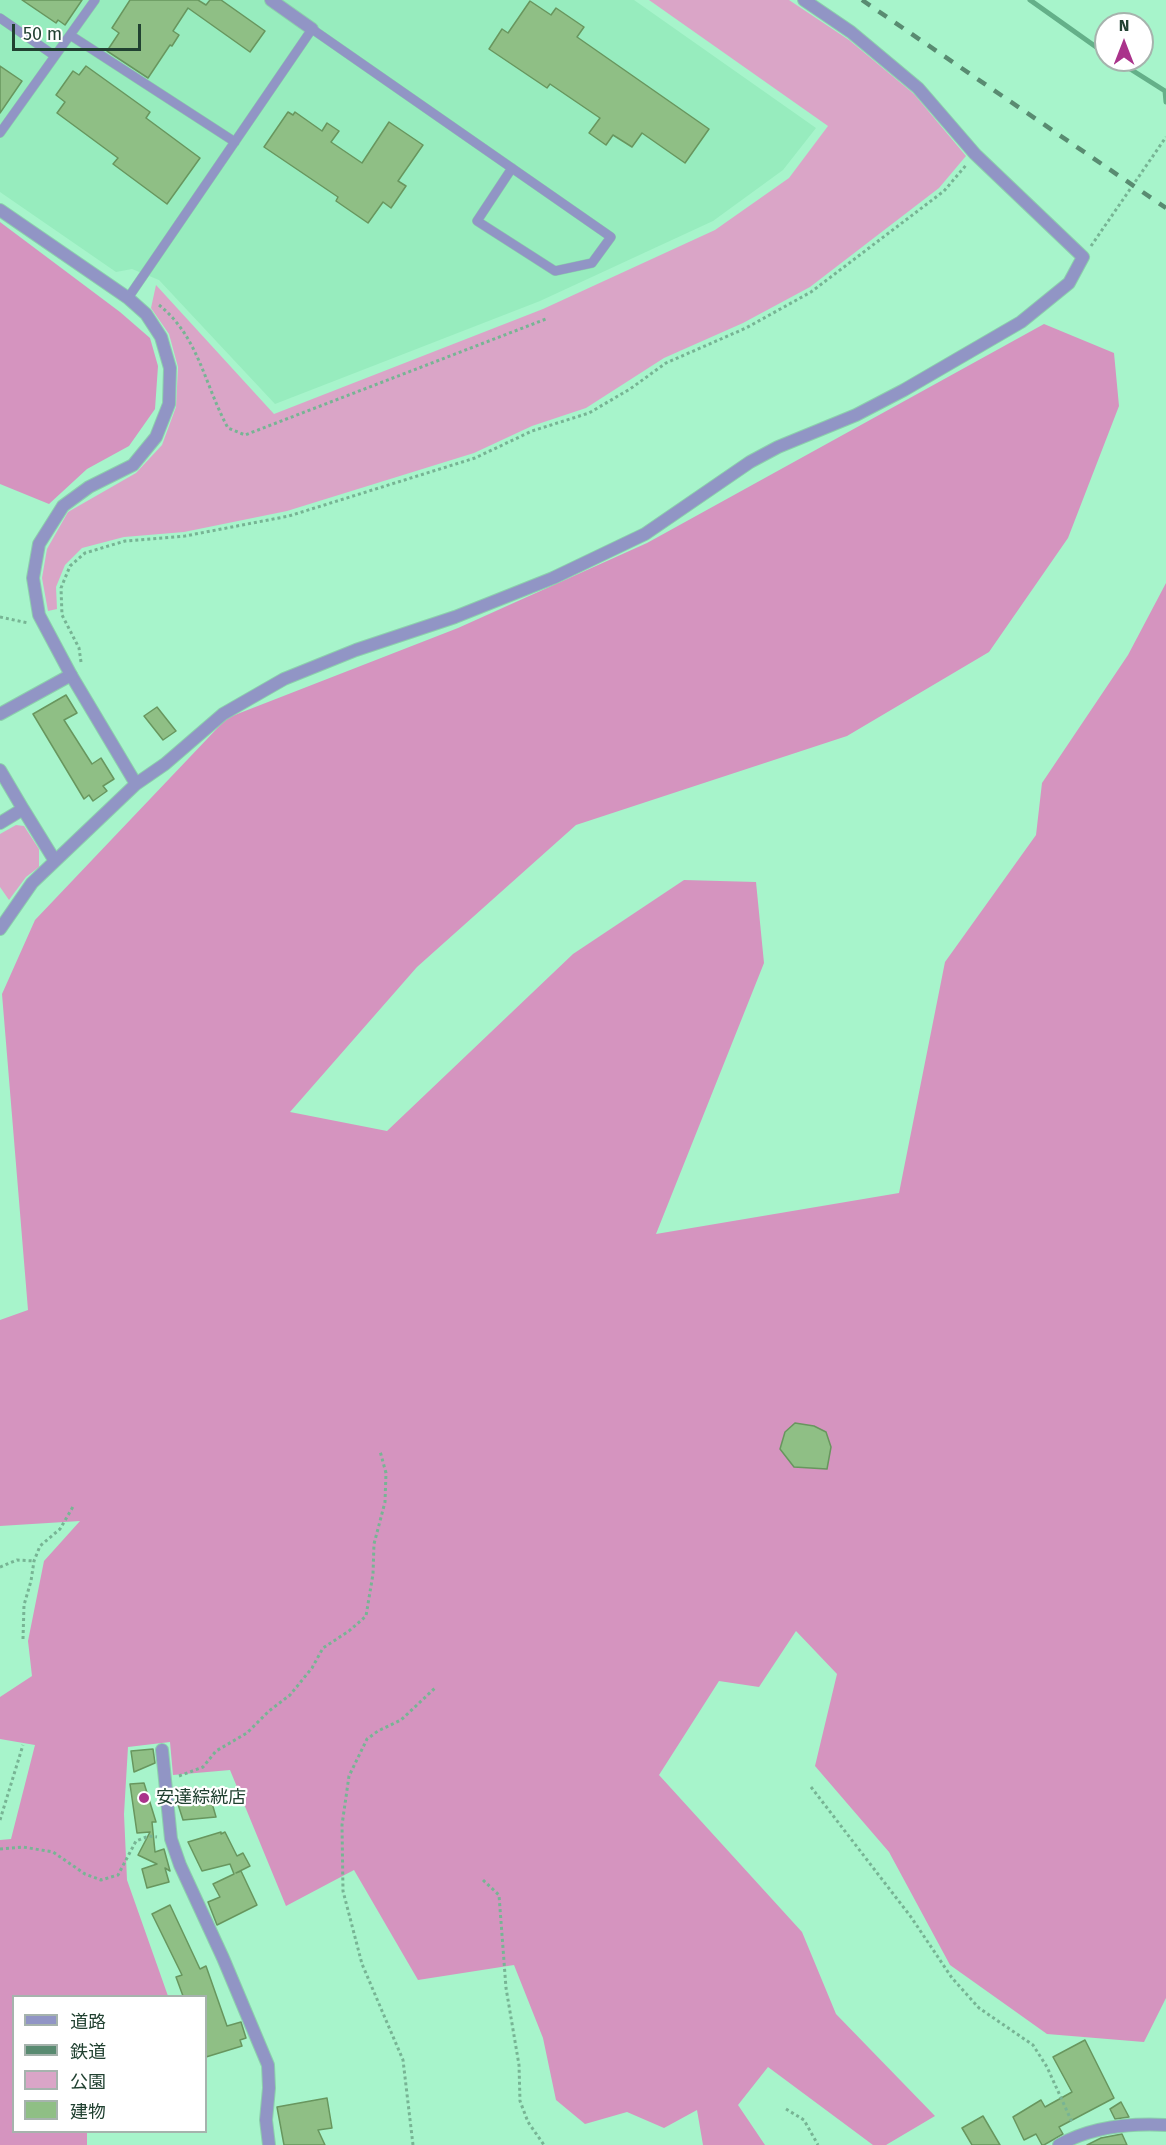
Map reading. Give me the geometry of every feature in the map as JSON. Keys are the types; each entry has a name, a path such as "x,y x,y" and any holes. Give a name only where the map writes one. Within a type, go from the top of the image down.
{"street":[{"path":"271,0 312,29"},
{"path":"0,929 32,883 136,784 165,764 223,714 284,679 356,650 455,617 542,582 645,534 750,462 778,447 866,410 1021,322 1069,283 1083,257 975,154 918,88 851,32 804,0"},
{"path":"0,210 128,298 146,314 162,337 170,368 168,404 156,437 133,465 89,487 63,506 39,544 33,578 39,615 45,627 136,784"},
{"path":"0,714 71,675"},
{"path":"0,770 55,861"},
{"path":"0,823 23,810"},
{"path":"162,1750 171,1839 180,1865 223,1958 268,2065 269,2145"},
{"path":"1059,2145 1081,2140 1103,2128 1166,2125"}],"lane":[{"path":"0,133 95,0"},
{"path":"0,18 55,56"},
{"path":"128,298 312,29 512,168 611,237 592,263 555,271 477,221 512,168"},
{"path":"70,35 235,142"}],"path":[{"path":"1083,257 1166,137"},
{"path":"71,675 81,662 79,648 62,615 61,588 70,566 85,553 125,541 185,536 288,516 475,458 532,431 589,413 630,389 666,363 746,328 811,292 944,190 975,154"},
{"path":"136,286 173,316 194,346 217,409 228,428 245,435 546,320"},
{"path":"0,617 45,627"},
{"path":"166,1782 203,1767 216,1751 247,1733 269,1711 290,1695 312,1668 323,1648 349,1631 366,1616 373,1574 374,1544 385,1502 386,1473 380,1451"},
{"path":"23,1639 24,1605 34,1561 40,1546 60,1529 74,1505"},
{"path":"0,1567 17,1560 34,1561"},
{"path":"413,2145 403,2060 362,1964 343,1891 342,1825 348,1776 367,1739 401,1720 435,1688"},
{"path":"0,1820 23,1745"},
{"path":"811,1787 911,1917 952,1978 979,2008 1033,2045 1047,2067 1081,2140"},
{"path":"0,1849 23,1847 53,1852 85,1874 101,1880 118,1875 136,1841 149,1836 171,1839"},
{"path":"483,1880 499,1895 506,1988 519,2065 520,2101 528,2122 544,2145"},
{"path":"786,2109 804,2120 818,2145"}],"shaded area":[{"path":"0,0 634,0 816,128 783,170 713,221 540,301 275,404 159,280 132,269 116,272 0,192"},
{"path":"0,222 120,312 150,338 158,366 155,409 129,446 87,469 49,504 0,484"},
{"path":"1044,324 1114,353 1119,406 1068,538 989,652 847,736 576,825 417,967 290,1112 387,1131 573,954 684,880 756,882 764,963 656,1234 899,1193 945,962 1036,835 1042,783 1128,655 1166,583 1166,1998 1144,2042 1047,2034 950,1965 889,1852 815,1766 837,1674 796,1631 759,1687 719,1681 659,1775 802,1932 836,2014 935,2116 886,2145 873,2145 768,2067 738,2105 765,2145 703,2145 697,2110 664,2128 627,2112 585,2124 556,2100 543,2038 514,1965 418,1980 354,1870 286,1906 230,1770 173,1775 170,1742 128,1747 124,1814 127,1880 168,1995 12,1995 12,2133 87,2133 87,2145 0,2145 0,1840 11,1839 35,1745 0,1739 0,1697 32,1676 28,1641 44,1561 80,1521 0,1526 0,1320 28,1310 2,994 35,920 227,718 458,628 647,543"}],"green space":[{"path":"649,0 789,0 849,40 914,94 966,156 939,188 810,287 743,323 664,358 586,408 532,426 474,453 287,511 184,532 124,537 82,548 65,565 56,587 57,609 48,611 42,578 47,549 68,512 136,473 162,445 176,407 178,367 169,334 151,308 156,285 274,414 543,309 715,230 789,178 828,126"},
{"path":"16,825 24,826 39,849 39,867 26,877 9,900 0,887 0,834"}],"building":[{"path":"22,0 82,0 65,25 58,20 56,23"},
{"path":"130,0 198,0 206,5 210,0 221,0 265,31 250,52 188,8 173,31 179,35 148,78 107,51 119,33 112,28"},
{"path":"530,1 551,15 556,8 584,27 577,37 709,129 685,163 642,133 632,147 613,135 606,145 589,133 600,118 550,84 547,88 489,49 502,29 508,33"},
{"path":"0,66 22,81 0,113"},
{"path":"86,66 150,112 146,118 200,158 167,204 113,164 118,158 57,113 65,102 56,95 73,71 79,75"},
{"path":"288,112 293,115 295,112 322,131 327,123 339,131 331,142 362,163 389,122 423,145 398,181 406,186 391,208 383,202 368,223 336,201 338,197 264,147"},
{"path":"66,695 77,713 64,720 92,764 101,758 114,779 103,786 107,791 93,801 89,795 84,799 33,714"},
{"path":"157,707 176,731 163,740 144,716"},
{"path":"795,1423 814,1426 826,1432 831,1447 827,1469 794,1467 780,1449 785,1432"},
{"path":"153,1749 155,1763 134,1772 131,1751"},
{"path":"144,1783 156,1822 152,1822 155,1852 164,1849 170,1871 165,1868 169,1882 147,1888 142,1869 157,1864 138,1855 150,1832 137,1833 130,1784"},
{"path":"208,1789 216,1817 183,1820 176,1798"},
{"path":"221,1832 221,1834 225,1832 237,1856 243,1853 250,1866 236,1873 241,1871 257,1905 217,1925 208,1902 220,1897 213,1884 234,1874 230,1864 202,1871 188,1842"},
{"path":"170,1905 200,1969 206,1966 227,2026 241,2022 246,2038 240,2040 242,2046 207,2057 207,1995 183,1995 176,1977 182,1975 152,1914"},
{"path":"1085,2040 1114,2098 1059,2127 1063,2134 1044,2145 1036,2134 1024,2140 1013,2117 1041,2100 1045,2107 1072,2092 1053,2057"},
{"path":"327,2098 332,2128 318,2130 325,2145 284,2145 277,2107"},
{"path":"1121,2102 1129,2117 1115,2119 1110,2109"},
{"path":"983,2116 1000,2145 972,2145 962,2128"},
{"path":"1122,2134 1127,2145 1087,2145 1101,2138"}],"waterway":[{"path":"1030,0 1094,45"},
{"path":"1135,72 1165,91 1166,102"}],"railway":[{"path":"862,0 1166,208"}],"place":[{"name":"安達綜絖店","path":"144,1798"}]}
